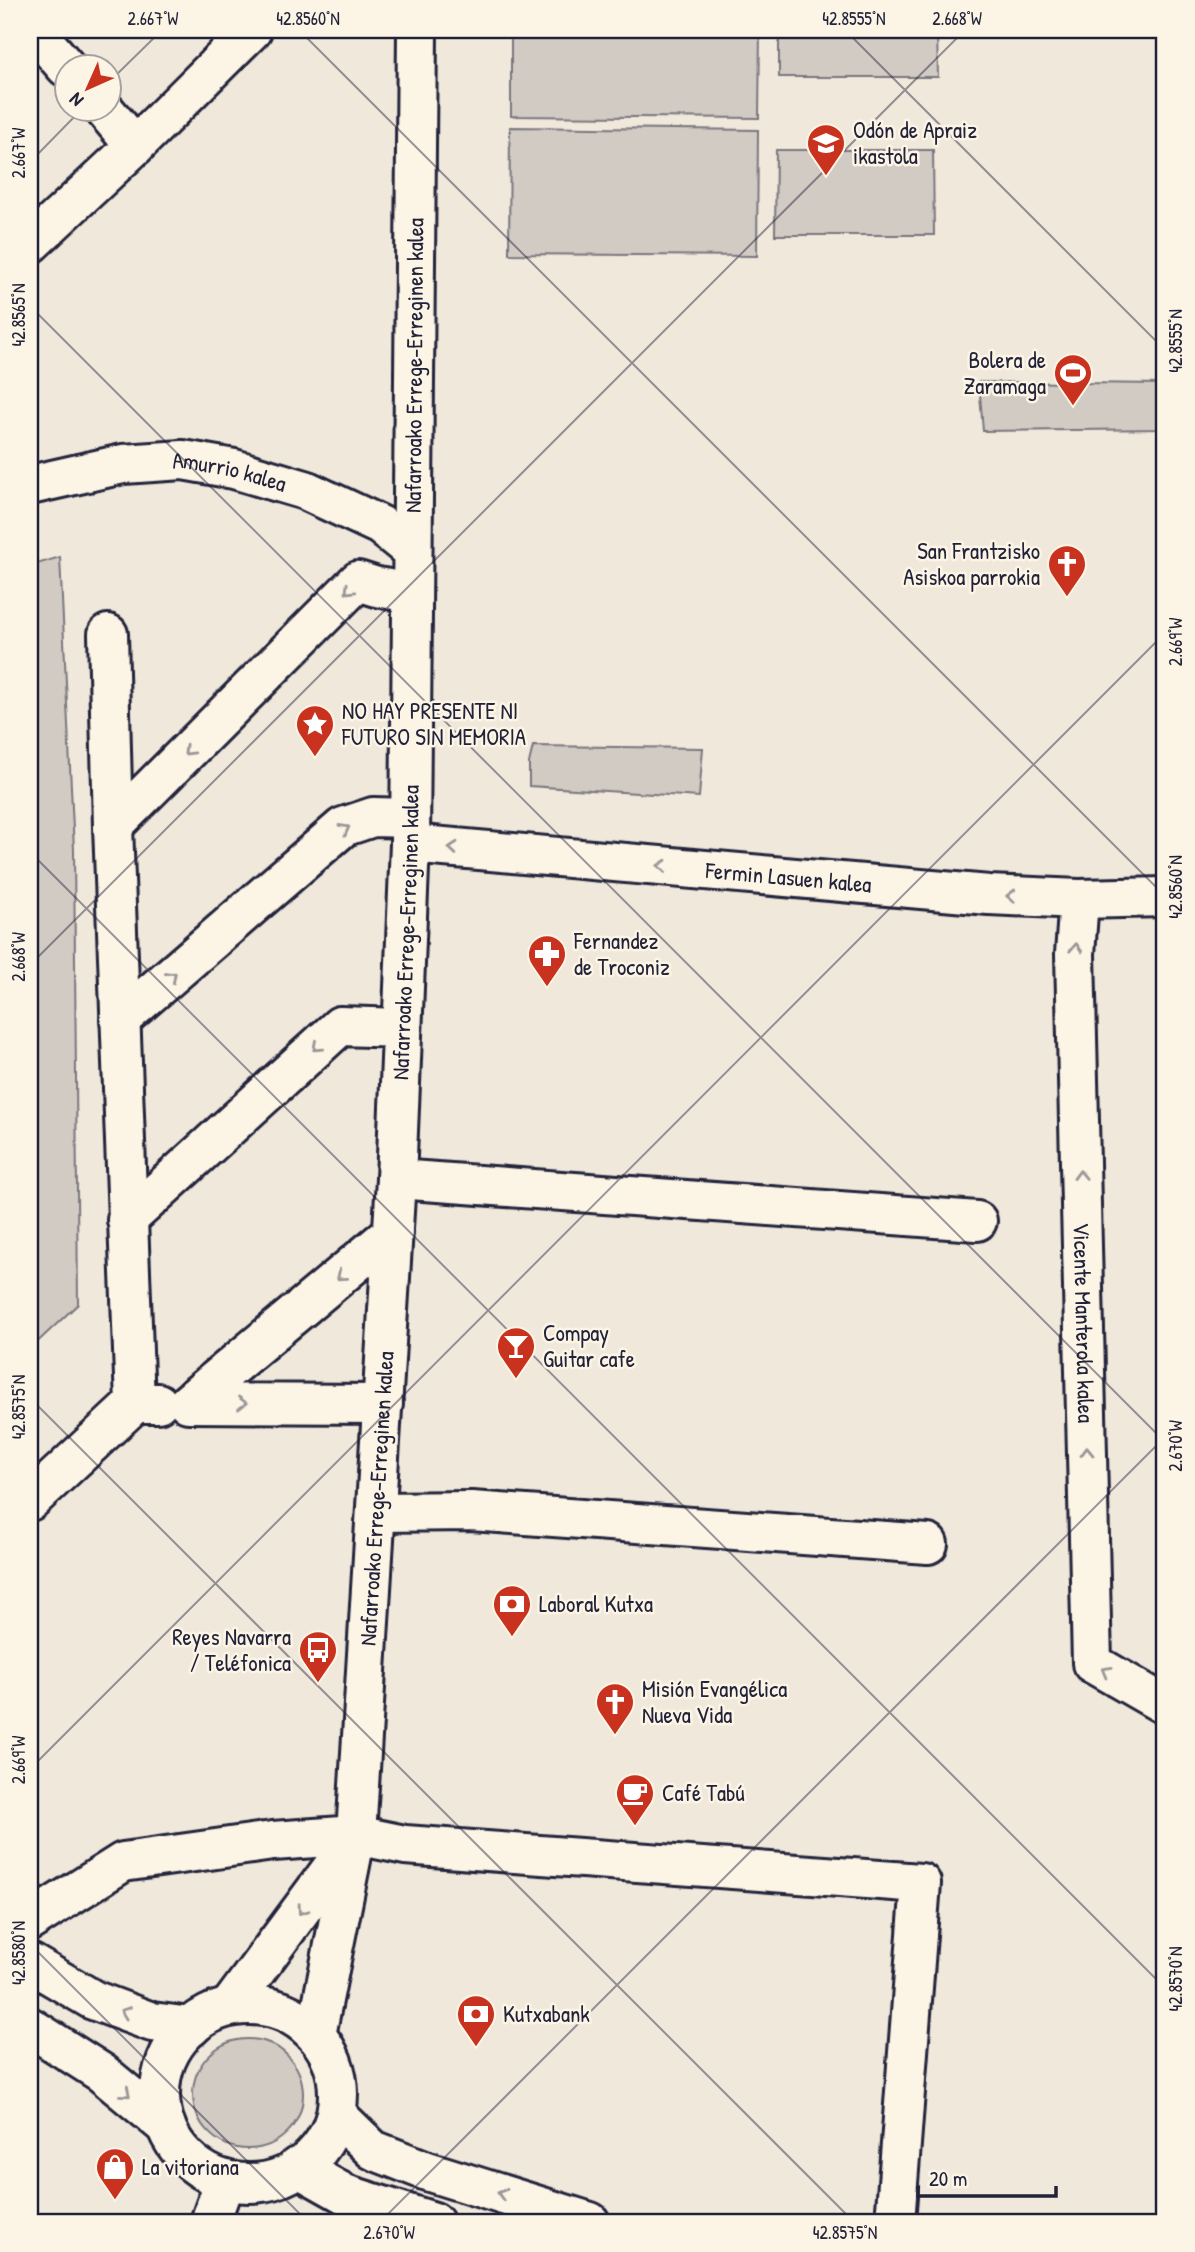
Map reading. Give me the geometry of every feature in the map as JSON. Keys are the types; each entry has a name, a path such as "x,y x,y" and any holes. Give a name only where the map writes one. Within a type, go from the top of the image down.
{"street":[{"path":"34,30 53,52"},
{"path":"30,244 135,146 252,30"},
{"name":"Nafarroako Errege-Erreginen kalea","path":"316,2035 356,1835 396,1179 410,831 417,30"},
{"path":"115,122 135,146"},
{"name":"Amurrio kalea","path":"30,485 123,464 183,460 196,462 234,469 305,490 380,525 412,551"},
{"path":"113,826 358,581 412,593"},
{"path":"108,634 135,1403"},
{"name":"Fermin Lasuen kalea","path":"120,1020 343,827 373,817 410,831 962,893 1079,899 1165,897"},
{"name":"Vicente Manterola kalea","path":"1079,899 1075,954 1092,1663 1165,1705"},
{"path":"128,1220 340,1026 402,1028"},
{"path":"396,1179 977,1221"},
{"path":"188,1403 393,1232"},
{"path":"30,1501 135,1403 383,1404"},
{"path":"377,1512 471,1511 928,1544"},
{"path":"230,2006 356,1835"},
{"path":"30,1921 123,1862 273,1841 356,1835 405,1845 921,1883 895,2222"},
{"path":"30,1964 93,2000 152,2022 191,2027"},
{"path":"254,2005 277,2010 298,2020 316,2035 332,2059 338,2087 337,2115 329,2136 316,2155 271,2181 248,2183 225,2180 208,2174 193,2164 177,2147 166,2126 160,2100 165,2060 191,2027 209,2014 230,2006 254,2005"},
{"path":"30,2027 102,2073 166,2126"},
{"path":"337,2115 373,2150 427,2171 590,2222"},
{"path":"297,2167 345,2194 434,2222"},
{"path":"210,2222 225,2180"}],"shaded area":[{"path":"511,30 760,30 759,118 511,116"},
{"path":"779,30 937,30 938,77 779,77"},
{"path":"510,127 758,130 757,256 509,254"},
{"path":"776,150 933,150 934,235 775,235"},
{"name":"Bolera de Zaramaga","path":"979,382 1165,384 1165,429 983,431"},
{"path":"60,557 74,850 78,1304 30,1349 30,566"},
{"path":"533,746 703,748 699,797 529,786 529,763"},
{"path":"248,2039 269,2043 287,2055 299,2073 303,2094 299,2115 287,2133 269,2145 248,2149 227,2145 209,2133 197,2115 193,2094 197,2073 209,2055 227,2043"}],"place":[{"name":"Odón de Apraiz ikastola","path":"826,177"},
{"name":"Bolera de Zaramaga","path":"1073,407"},
{"name":"San Frantzisko Asiskoa parrokia","path":"1067,598"},
{"name":"NO HAY PRESENTE NI FUTURO SIN MEMORIA","path":"315,758"},
{"name":"Fernandez de Troconiz","path":"547,988"},
{"name":"Compay Guitar cafe","path":"516,1380"},
{"name":"Laboral Kutxa","path":"512,1638"},
{"name":"Reyes Navarra / Teléfonica","path":"318,1684"},
{"name":"Misión Evangélica Nueva Vida","path":"615,1736"},
{"name":"Café Tabú","path":"635,1827"},
{"name":"Kutxabank","path":"476,2048"},
{"name":"La vitoriana","path":"115,2201"}]}
